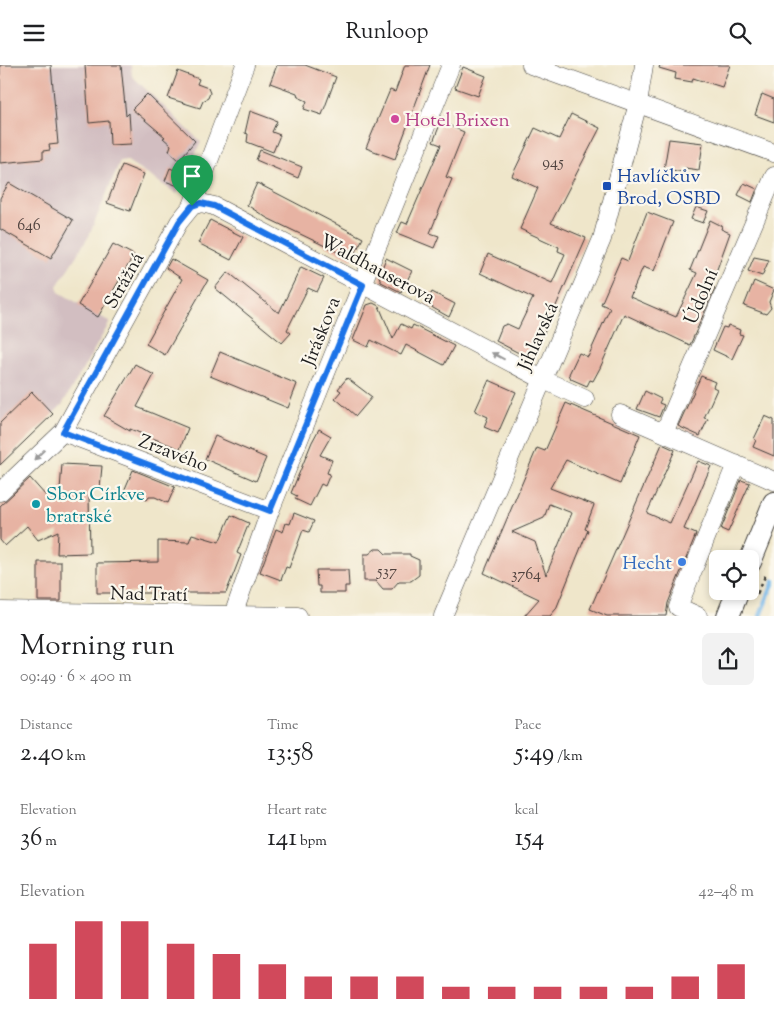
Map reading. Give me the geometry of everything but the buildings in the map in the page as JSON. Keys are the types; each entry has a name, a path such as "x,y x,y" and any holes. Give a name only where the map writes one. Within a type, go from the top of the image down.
{"main road":[{"path":"759,563 774,503"},
{"path":"728,616 742,600"}],"street":[{"name":"Strážná","path":"0,492 63,432 179,222 192,206 245,65"},
{"name":"Jiráskova","path":"233,615 270,511 451,65"},
{"path":"531,65 774,153"},
{"name":"Jihlavská","path":"443,616 602,239 638,103 644,65"},
{"name":"Údolní","path":"664,433 774,176"},
{"name":"Waldhauserova","path":"192,206 201,203 214,206 542,379 585,399"},
{"path":"620,413 774,481"},
{"name":"Zrzavého","path":"63,432 270,511"},
{"path":"698,616 678,607 736,464"},
{"name":"Nad Tratí","path":"0,611 298,616"}],"shaded area":[{"path":"0,65 131,65 132,76 201,142 177,194 126,160 120,161 89,236 57,286 59,292 110,322 62,405 0,465"}],"waterway":[{"path":"760,616 774,581"}],"place":[{"name":"Hotel Brixen","path":"395,119"},
{"name":"Havlíčkův Brod, OSBD","path":"607,186"},
{"name":"Sbor Církve bratrské","path":"36,504"},
{"name":"Hecht","path":"682,562"}],"route":[{"path":"201,203 214,206 363,285 270,511 63,432 179,222 192,206 201,203"}]}
